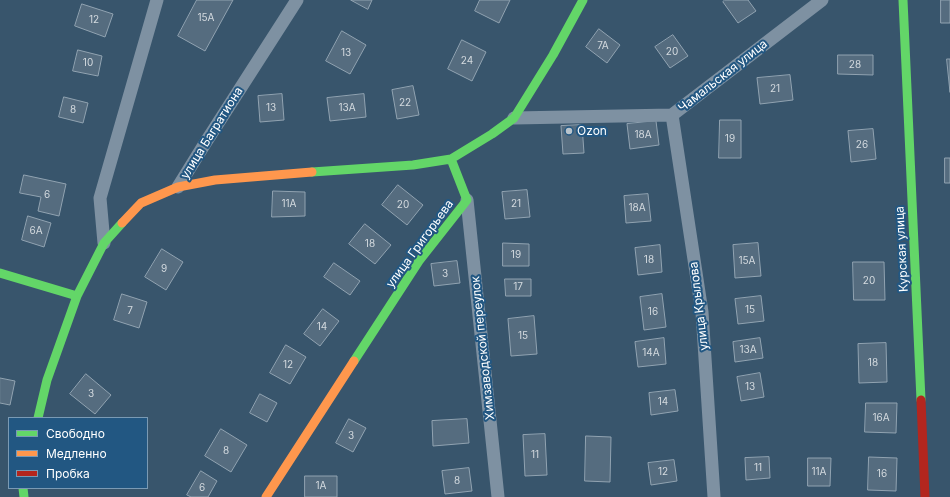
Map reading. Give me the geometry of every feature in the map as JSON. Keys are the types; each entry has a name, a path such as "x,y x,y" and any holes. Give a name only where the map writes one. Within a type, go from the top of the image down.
{"street":[{"path":"104,243 100,198 157,0"},
{"name":"улица Багратиона","path":"38,417 47,380 77,296 104,243 141,203 178,187 297,0"},
{"path":"178,187 215,180 331,170 413,165 451,159 492,134 514,118 554,55 583,0"},
{"name":"Чамальская улица","path":"514,118 672,116 822,0"},
{"name":"Курская улица","path":"903,0 925,497"},
{"name":"улица Крылова","path":"672,116 702,312 714,497"},
{"name":"улица Григорьева","path":"266,497 419,261 467,200 451,159"},
{"name":"Химзаводской переулок","path":"467,200 498,497"},
{"path":"0,274 77,296"}],"building":[{"path":"197,0 233,0 205,51 178,36"},
{"path":"351,0 372,0 368,9"},
{"path":"480,0 510,0 499,23 475,11"},
{"path":"725,0 748,0 756,11 738,23 723,2"},
{"path":"941,0 950,0 950,23 941,23"},
{"path":"82,4 113,14 105,37 75,26"},
{"path":"599,29 620,45 607,63 586,47"},
{"path":"342,31 366,45 350,74 326,61"},
{"path":"673,35 688,56 670,68 655,47"},
{"path":"462,40 486,52 472,81 448,69"},
{"path":"78,50 102,56 98,76 73,71"},
{"path":"838,55 873,55 873,75 838,74"},
{"path":"947,59 950,59 950,92"},
{"path":"790,75 793,100 760,104 757,78"},
{"path":"413,86 419,115 397,119 392,90"},
{"path":"282,94 284,120 260,122 258,96"},
{"path":"364,94 366,117 330,121 327,98"},
{"path":"64,97 88,103 83,123 59,117"},
{"path":"720,120 741,120 741,158 719,158"},
{"path":"656,121 659,145 630,149 627,124"},
{"path":"582,125 584,153 563,154 561,126"},
{"path":"873,129 876,159 851,162 848,131"},
{"path":"945,158 950,158 950,183 945,183"},
{"path":"24,175 66,184 59,216 38,211 41,197 20,193"},
{"path":"398,185 423,205 407,225 382,205"},
{"path":"527,190 530,217 505,219 502,192"},
{"path":"273,191 305,192 305,216 272,217"},
{"path":"648,194 651,221 626,223 624,196"},
{"path":"28,216 51,223 44,247 22,240"},
{"path":"365,224 391,245 375,264 349,244"},
{"path":"503,243 529,244 529,266 503,266"},
{"path":"758,243 761,276 735,278 733,245"},
{"path":"660,245 662,272 638,275 635,248"},
{"path":"162,249 183,262 166,290 145,277"},
{"path":"457,261 460,283 434,286 431,264"},
{"path":"853,262 884,262 885,300 854,300"},
{"path":"334,263 360,281 350,295 324,277"},
{"path":"505,279 531,279 531,296 506,296"},
{"path":"122,294 147,302 139,328 114,320"},
{"path":"662,294 666,327 644,330 640,297"},
{"path":"761,296 764,321 738,324 735,299"},
{"path":"323,309 339,321 320,346 304,334"},
{"path":"534,316 537,354 511,356 508,319"},
{"path":"664,338 666,364 638,367 635,342"},
{"path":"760,338 763,358 735,362 733,342"},
{"path":"886,343 887,382 859,383 858,344"},
{"path":"286,345 306,357 290,384 270,373"},
{"path":"760,373 764,397 741,401 737,377"},
{"path":"86,374 111,395 95,414 70,394"},
{"path":"0,378 15,381 10,405 0,403"},
{"path":"675,390 678,411 651,415 649,393"},
{"path":"260,394 277,403 267,422 250,413"},
{"path":"866,403 897,403 896,433 865,432"},
{"path":"349,419 366,428 353,452 336,443"},
{"path":"467,419 469,443 433,446 432,421"},
{"path":"221,429 247,445 231,472 205,456"},
{"path":"545,434 547,475 525,476 523,435"},
{"path":"586,436 611,437 610,482 585,481"},
{"path":"769,457 770,478 746,480 745,458"},
{"path":"869,457 897,458 896,491 868,490"},
{"path":"808,458 831,458 830,486 808,486"},
{"path":"674,460 677,481 651,485 648,463"},
{"path":"469,468 472,491 445,494 442,471"},
{"path":"201,471 217,481 208,497 191,497 187,495"},
{"path":"305,476 337,476 337,497 305,497"}],"traffic: fast":[{"path":"312,172 413,165 451,159 492,134 514,118 553,55 583,0"},
{"path":"903,0 921,400"},
{"path":"354,361 419,261 467,200 451,159"},
{"path":"38,417 47,380 77,296 104,243 122,223"},
{"path":"0,273 77,296"},
{"path":"23,489 24,497"}],"traffic: slow":[{"path":"122,223 141,203 178,187 215,180 312,172"},
{"path":"266,497 354,361"}],"traffic: jam":[{"path":"921,400 925,497"}],"place":[{"name":"Ozon","path":"569,131"}]}
